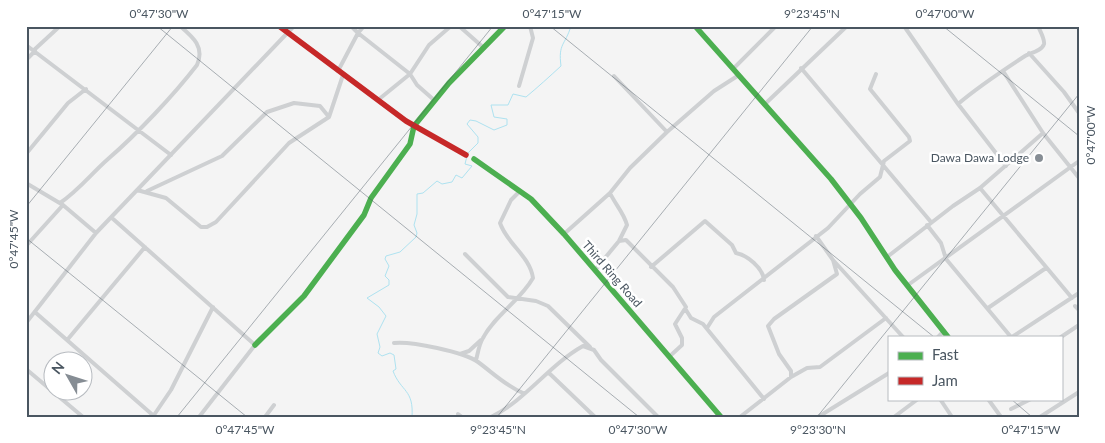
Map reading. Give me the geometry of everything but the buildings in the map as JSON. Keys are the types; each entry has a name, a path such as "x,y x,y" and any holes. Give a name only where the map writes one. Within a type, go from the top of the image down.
{"street":[{"path":"26,60 60,26"},
{"path":"26,246 61,204 77,192 106,160 128,143 139,128 193,71 200,58 200,52 195,40 180,26"},
{"path":"279,26 414,126 474,160"},
{"path":"26,323 36,313 96,233 294,26"},
{"path":"351,26 410,74 417,85 434,100"},
{"path":"137,190 147,191 166,198 176,204 196,224 207,227 222,216 288,143 329,117 341,73 358,33 364,26"},
{"path":"378,100 410,74 428,45 451,26"},
{"path":"459,26 484,48"},
{"path":"199,417 255,345 304,296 364,215 371,198 410,144 414,126 434,100 505,26"},
{"path":"519,86 533,38 530,26"},
{"path":"733,69 776,26"},
{"path":"765,104 800,68 847,26"},
{"path":"904,26 958,104 1006,166"},
{"path":"958,104 1029,53 1041,49 1044,45 1038,26"},
{"path":"699,28 850,205 946,334"},
{"path":"26,44 171,154"},
{"path":"1029,53 1064,92 1079,113"},
{"path":"800,68 931,222"},
{"path":"1003,71 1043,133 1079,178"},
{"path":"707,328 714,317 764,280 828,228 860,194 880,177 884,161 910,141 909,137 870,88 876,74"},
{"path":"564,234 610,193 630,168 667,132 714,91 739,75"},
{"path":"614,76 667,132"},
{"path":"26,154 68,103 86,89"},
{"path":"147,191 222,156 267,112 294,103 320,106 329,117"},
{"path":"887,257 931,222 980,188 1043,133"},
{"name":"Third Ring Road","path":"474,160 520,191 564,234 721,417"},
{"path":"908,285 1079,161"},
{"path":"26,183 61,204 96,233"},
{"path":"980,188 1072,298"},
{"path":"456,354 463,354 482,339 519,298 533,278 532,270 509,241 500,223 511,200 520,191"},
{"path":"595,270 619,241 627,225 625,216 615,204 610,193"},
{"path":"112,218 255,345"},
{"path":"651,267 705,221 732,245 736,253 745,256 759,269 764,280"},
{"path":"927,225 941,243 946,259 1011,336"},
{"path":"816,236 833,260 902,336"},
{"path":"619,241 629,242 651,267 673,287 691,318 707,328 764,399"},
{"path":"68,339 145,247"},
{"path":"465,254 508,296 548,306 586,342 658,417"},
{"path":"792,377 791,372 779,354 768,326 774,319 837,274 833,260"},
{"path":"988,308 1046,268"},
{"path":"1014,336 1079,293"},
{"path":"1075,306 1079,310"},
{"path":"36,313 154,416 171,390 212,307"},
{"path":"670,356 682,345 682,338 675,324 679,316 686,310"},
{"path":"740,417 792,377 807,368 820,367 886,318"},
{"path":"1062,336 1079,325"},
{"path":"476,360 482,339"},
{"path":"394,343 405,341 426,345 476,360 515,390 523,393"},
{"path":"491,417 505,409 549,373 565,356 583,346 586,342"},
{"path":"583,346 590,347"},
{"path":"26,369 83,417"},
{"path":"549,373 595,417"},
{"path":"818,417 888,374"},
{"path":"1040,417 1079,392"},
{"path":"894,417 917,400"},
{"path":"941,400 952,417"},
{"path":"989,400 1001,417"},
{"path":"1011,409 1029,400"},
{"path":"1056,400 1059,405"},
{"path":"265,417 274,405"}],"waterway":[{"path":"468,153 478,143 478,137 467,124 470,120 494,130 507,125 507,119 494,117 491,105 508,105 513,94 526,97 561,66 560,53 571,26"},
{"path":"412,417 409,396 393,371 396,369 394,355 390,353 382,356 378,353 380,347 377,334 386,316 379,307 367,298 389,285 389,280 385,276 389,266 385,259 386,256 400,252 416,237 417,233 414,225 417,214 417,194 423,193 437,181 442,184 452,182 456,175 462,178 472,166 465,164 467,156"}],"traffic: fast":[{"path":"255,345 304,296 364,215 371,198 410,144 414,126 449,83 505,26"},
{"path":"695,26 831,179 861,218 895,270 947,336"},
{"path":"474,159 531,199 564,234 721,417"}],"traffic: jam":[{"path":"279,26 406,121 466,155"}],"place":[{"name":"Dawa Dawa Lodge","path":"1039,158"}]}
